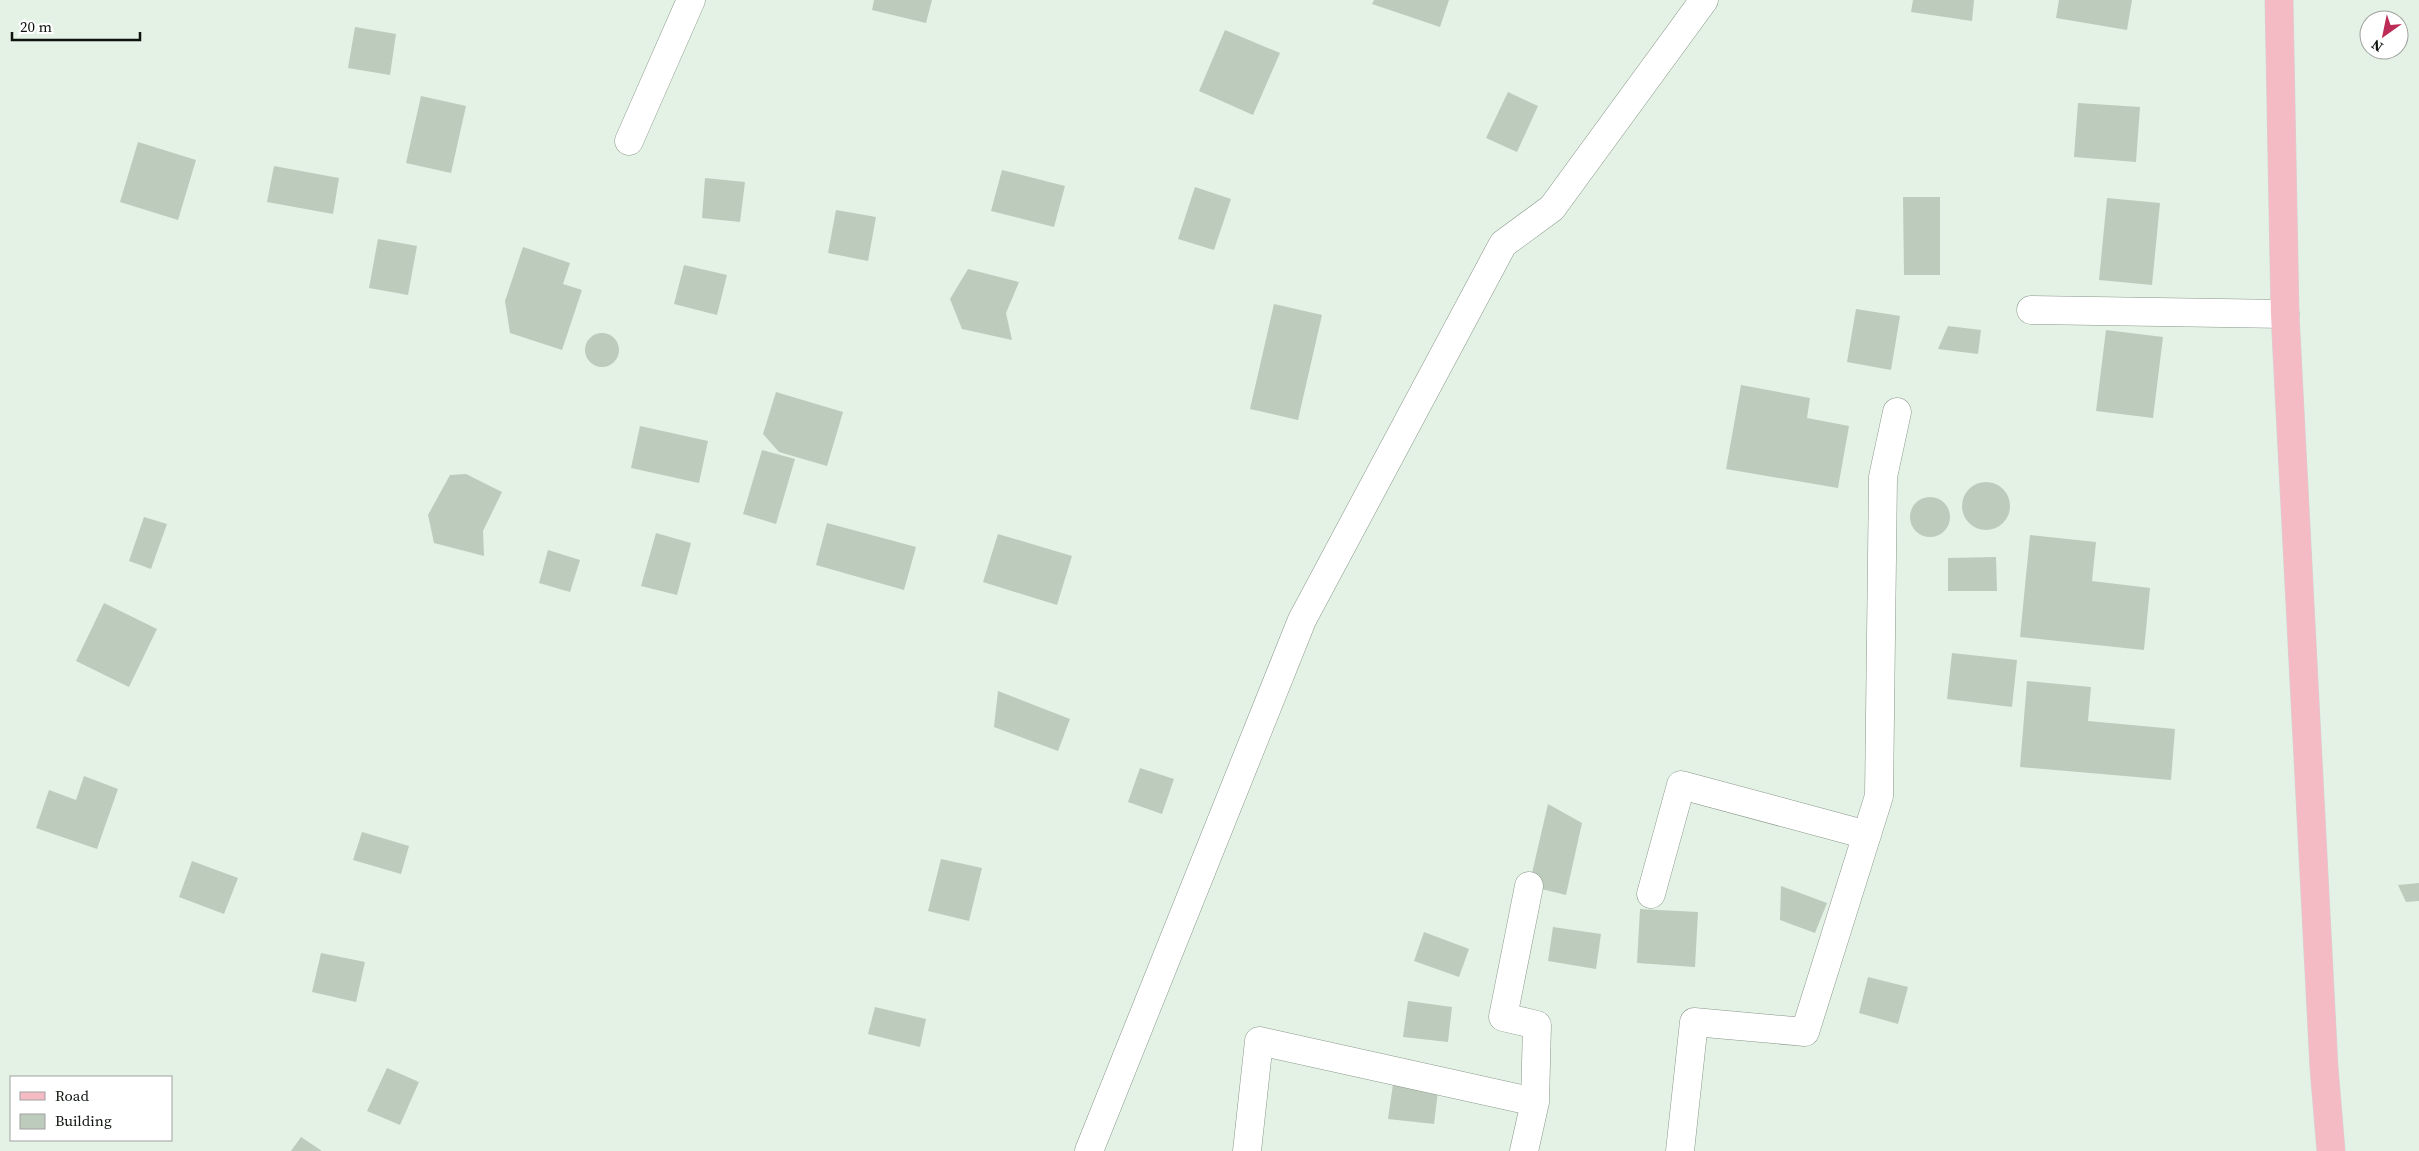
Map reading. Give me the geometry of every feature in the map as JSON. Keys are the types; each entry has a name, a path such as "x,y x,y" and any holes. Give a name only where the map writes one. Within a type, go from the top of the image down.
{"main road":[{"path":"2279,0 2284,314 2324,1068 2331,1151"}],"street":[{"path":"629,141 691,0"},
{"path":"1089,1151 1306,611 1503,244 1552,208 1704,0"},
{"path":"2031,310 2284,314"},
{"path":"1680,1151 1694,1022 1805,1032 1879,796 1883,477 1897,412"},
{"path":"1651,894 1681,785 1867,835"},
{"path":"1524,1151 1534,1102 1536,1025 1503,1017 1529,886"},
{"path":"1247,1151 1259,1041 1534,1102"}],"building":[{"path":"874,0 932,0 926,23 872,10"},
{"path":"1374,0 1449,0 1440,27 1372,4"},
{"path":"1913,0 1974,0 1972,21 1911,12"},
{"path":"2059,0 2132,0 2127,30 2056,18"},
{"path":"355,27 396,34 390,75 348,68"},
{"path":"1225,30 1280,53 1253,115 1199,91"},
{"path":"1508,92 1538,106 1517,152 1486,138"},
{"path":"421,96 466,106 451,173 406,163"},
{"path":"2078,103 2140,107 2136,162 2074,157"},
{"path":"138,142 196,160 178,220 120,202"},
{"path":"274,166 339,178 333,214 267,202"},
{"path":"1002,170 1065,186 1054,227 991,211"},
{"path":"705,178 745,182 740,222 702,218"},
{"path":"1195,187 1231,199 1214,250 1178,239"},
{"path":"1903,197 1940,197 1940,275 1904,275"},
{"path":"2107,198 2160,203 2152,285 2099,280"},
{"path":"836,210 876,217 868,261 828,253"},
{"path":"378,239 417,246 408,295 369,288"},
{"path":"523,247 570,263 563,284 582,290 562,350 510,333 505,301"},
{"path":"684,265 727,275 717,315 674,304"},
{"path":"968,269 1019,282 1006,313 1012,340 962,329 950,299"},
{"path":"1274,304 1322,315 1298,420 1250,409"},
{"path":"1856,309 1900,316 1891,370 1847,362"},
{"path":"1948,326 1981,330 1978,354 1938,349"},
{"path":"2106,330 2163,337 2153,418 2096,411"},
{"path":"602,333 614,338 619,350 614,362 602,367 590,362 585,350 590,338"},
{"path":"1741,385 1810,398 1807,418 1849,426 1838,488 1726,469"},
{"path":"776,392 843,412 827,466 779,452 763,434"},
{"path":"640,426 708,441 699,483 631,468"},
{"path":"762,450 795,459 776,524 743,514"},
{"path":"466,474 502,492 483,531 484,556 434,543 428,515 450,475"},
{"path":"1986,482 1995,484 2003,489 2008,497 2010,506 2008,515 2003,523 1995,528 1986,530 1977,528 1969,523 1964,515 1962,506 1964,497 1969,489 1977,484"},
{"path":"1934,497 1941,500 1947,506 1950,517 1949,525 1941,534 1934,537 1926,537 1919,534 1911,525 1910,513 1913,506 1922,498"},
{"path":"144,517 167,524 151,569 129,561"},
{"path":"827,523 916,547 904,590 816,565"},
{"path":"656,533 691,543 677,595 641,586"},
{"path":"998,534 1072,556 1057,605 983,582"},
{"path":"2030,535 2096,542 2092,581 2150,588 2144,650 2020,637"},
{"path":"548,550 580,560 570,592 539,583"},
{"path":"1996,557 1997,591 1948,591 1948,558"},
{"path":"104,603 157,629 129,687 76,661"},
{"path":"1952,653 2017,660 2012,707 1947,699"},
{"path":"2027,681 2091,687 2088,721 2175,729 2171,780 2020,767"},
{"path":"998,691 1070,719 1058,751 994,727"},
{"path":"1140,768 1174,779 1162,814 1128,802"},
{"path":"84,776 118,789 97,849 36,828 49,790 76,800"},
{"path":"1548,804 1582,823 1566,895 1529,886"},
{"path":"362,832 409,846 401,874 353,860"},
{"path":"941,859 982,868 969,921 928,911"},
{"path":"192,861 238,878 224,914 179,897"},
{"path":"2419,883 2419,901 2406,902 2398,885"},
{"path":"1781,886 1827,903 1815,933 1780,920"},
{"path":"1640,909 1698,912 1695,967 1637,963"},
{"path":"1553,927 1601,934 1596,969 1548,961"},
{"path":"1424,932 1469,949 1459,977 1414,961"},
{"path":"321,953 365,962 356,1002 312,992"},
{"path":"1868,977 1908,987 1898,1024 1859,1013"},
{"path":"1408,1001 1452,1007 1448,1042 1403,1037"},
{"path":"875,1007 926,1019 920,1047 868,1034"},
{"path":"387,1068 419,1082 400,1125 367,1111"},
{"path":"1394,1077 1439,1083 1434,1124 1388,1119"},
{"path":"301,1137 322,1151 291,1151"}]}
